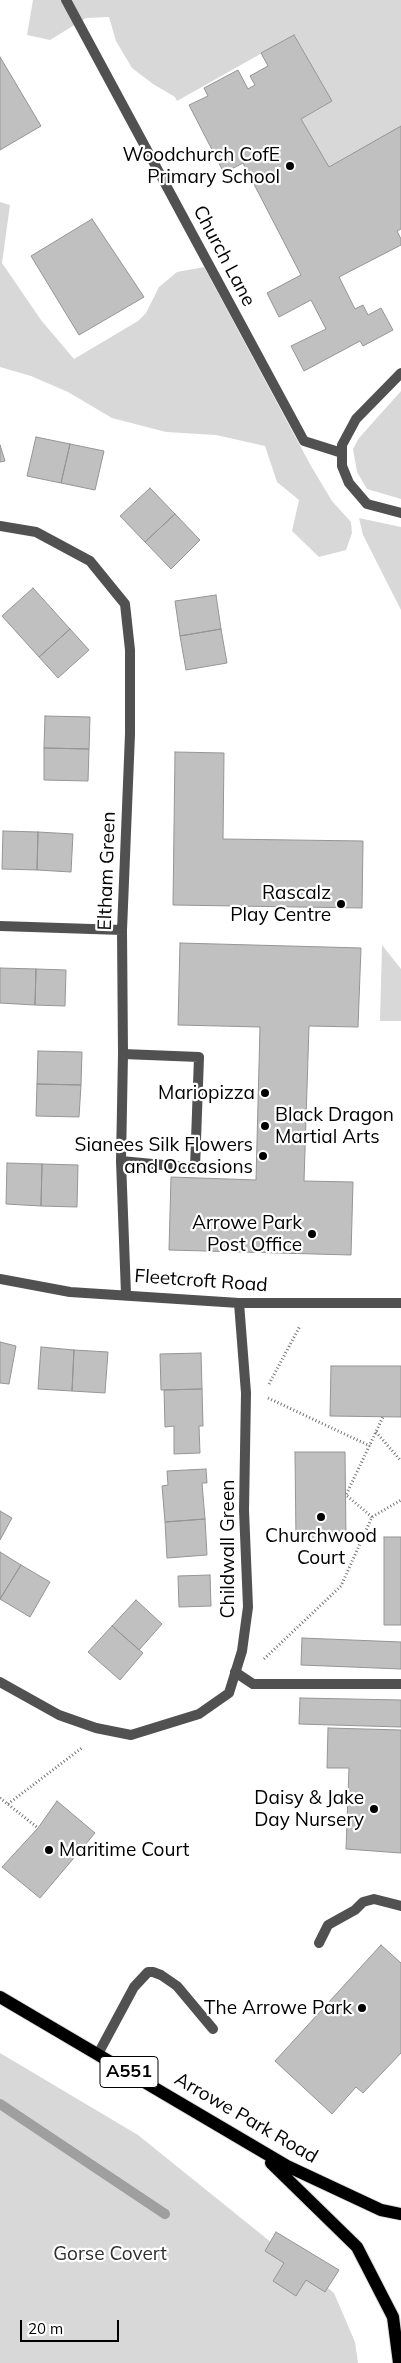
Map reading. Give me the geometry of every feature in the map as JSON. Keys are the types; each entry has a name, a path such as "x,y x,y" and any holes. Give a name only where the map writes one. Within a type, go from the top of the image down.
{"main road":[{"name":"Arrowe Park Road","path":"0,1997 287,2166 381,2210 401,2214"},
{"path":"257,2148 357,2247 393,2317 399,2363"}],"street":[{"name":"Church Lane","path":"66,0 304,441 342,453"},
{"path":"401,373 356,419 342,445 342,466 349,483 367,504 401,514"},
{"name":"Eltham Green","path":"0,526 36,532 90,560 125,604 130,650 130,734 122,930 123,1054 121,1161 126,1294"},
{"path":"0,926 122,930"},
{"path":"121,1161 195,1168 199,1057 123,1054"},
{"name":"Fleetcroft Road","path":"0,1279 70,1292 126,1294 239,1303 401,1303"},
{"name":"Childwall Green","path":"0,1682 59,1715 105,1730 131,1735 199,1714 229,1693 239,1674 248,1607 244,1510 246,1393 239,1303"},
{"path":"239,1674 253,1684 401,1684"},
{"path":"319,1943 328,1925 355,1910 363,1902 374,1899 401,1906"},
{"path":"98,2054 134,1987 148,1972 161,1975 177,1986 213,2029"}],"path":[{"path":"262,1395 300,1328 301,1303"},
{"path":"246,1393 262,1395 370,1446"},
{"path":"372,1517 346,1495 383,1417"},
{"path":"376,1432 401,1461"},
{"path":"239,1674 341,1586 372,1517 401,1500"},
{"path":"8,1804 105,1730"},
{"path":"0,1798 38,1828"}],"green space":[{"path":"33,0 401,0 401,126 329,167 301,119 332,101 294,35 177,101 175,97 153,84 132,68 116,41 109,17 86,18 50,40 27,35"},
{"path":"0,202 10,205 2,263 41,320 74,359 138,321 146,313 159,287 177,272 204,267 311,466 332,501 351,522 352,533 346,550 319,557 292,531 299,500 277,482 265,446 216,435 166,432 112,418 68,392 31,376 0,367"},
{"path":"401,391 401,499 367,489 357,472 353,449 359,438"},
{"path":"359,518 401,527 401,610 363,535"},
{"path":"382,945 401,969 401,1021 380,1021"},
{"name":"Gorse Covert","path":"0,2053 138,2135 334,2293 355,2342 358,2363 0,2363"}],"building":[{"path":"294,35 332,101 301,119 329,167 401,126 401,229 397,231 401,239 401,245 339,277 355,309 363,305 368,315 381,308 393,330 363,346 360,341 304,371 291,346 326,329 311,300 279,317 267,293 301,275 243,163 224,173 189,105 208,96 204,88 238,70 248,89 255,85 250,76 268,66 261,53"},
{"path":"0,57 41,126 0,150"},
{"path":"92,219 144,297 79,335 31,256"},
{"path":"36,437 70,444 61,483 27,476"},
{"path":"70,444 104,451 95,490 61,483"},
{"path":"0,445 5,461 0,462"},
{"path":"150,488 175,514 145,542 120,516"},
{"path":"175,514 200,540 171,569 145,542"},
{"path":"33,588 70,629 39,657 2,616"},
{"path":"216,595 221,629 180,636 175,601"},
{"path":"70,629 89,650 58,678 39,657"},
{"path":"221,629 227,663 186,670 180,636"},
{"path":"45,716 90,717 89,749 44,748"},
{"path":"44,748 89,749 88,781 44,780"},
{"path":"175,752 224,753 223,839 363,841 362,908 173,905"},
{"path":"3,831 38,832 37,870 2,869"},
{"path":"38,832 73,834 71,872 37,870"},
{"path":"180,943 361,948 358,1027 309,1026 304,1181 353,1182 351,1255 169,1250 171,1177 256,1180 260,1027 178,1025"},
{"path":"0,968 36,969 35,1005 0,1003"},
{"path":"36,969 66,970 65,1006 35,1005"},
{"path":"38,1051 82,1052 81,1085 37,1084"},
{"path":"37,1084 81,1085 79,1117 36,1116"},
{"path":"7,1163 42,1164 41,1206 6,1204"},
{"path":"42,1164 78,1165 77,1207 41,1206"},
{"path":"0,1342 16,1346 9,1384 0,1383"},
{"path":"41,1347 74,1350 72,1391 38,1389"},
{"path":"74,1350 108,1352 105,1393 72,1391"},
{"path":"201,1353 202,1389 161,1390 160,1354"},
{"path":"331,1366 401,1366 401,1417 330,1416"},
{"path":"202,1389 203,1426 199,1426 200,1453 174,1454 174,1426 165,1427 164,1390"},
{"name":"Churchwood Court","path":"295,1452 345,1452 346,1540 296,1540"},
{"path":"206,1469 207,1483 202,1483 205,1519 165,1522 162,1486 168,1485 167,1471"},
{"path":"0,1511 12,1518 0,1540"},
{"path":"205,1519 207,1555 167,1558 165,1522"},
{"name":"Churchwood Court","path":"384,1537 401,1537 401,1625 384,1625"},
{"path":"0,1552 21,1565 0,1599"},
{"path":"21,1565 50,1582 30,1617 0,1599"},
{"path":"210,1575 211,1606 179,1607 178,1576"},
{"path":"136,1600 162,1624 139,1650 112,1626"},
{"path":"112,1626 143,1653 120,1680 88,1652"},
{"path":"302,1638 401,1642 401,1669 301,1665"},
{"path":"300,1698 401,1700 401,1727 299,1724"},
{"name":"Daisy & Jake Day Nursery","path":"328,1728 401,1730 401,1853 346,1849 349,1768 327,1768"},
{"name":"Maritime Court","path":"57,1801 95,1833 40,1898 2,1867 38,1828"},
{"name":"The Arrowe Park","path":"381,1945 401,1963 401,2053 363,2093 356,2087 332,2114 275,2061"},
{"path":"276,2232 339,2270 325,2292 306,2280 296,2296 273,2281 284,2263 265,2251"}],"waterway":[{"path":"0,2104 165,2214"}],"place":[{"name":"Woodchurch CofE Primary School","path":"290,166"},
{"name":"Rascalz Play Centre","path":"341,904"},
{"name":"Mariopizza","path":"265,1093"},
{"name":"Black Dragon Martial Arts","path":"265,1126"},
{"name":"Sianees Silk Flowers and Occasions","path":"263,1156"},
{"name":"Arrowe Park Post Office","path":"312,1234"},
{"name":"Churchwood Court","path":"321,1517"},
{"name":"Daisy & Jake Day Nursery","path":"374,1809"},
{"name":"Maritime Court","path":"49,1850"},
{"name":"The Arrowe Park","path":"362,2008"}]}
